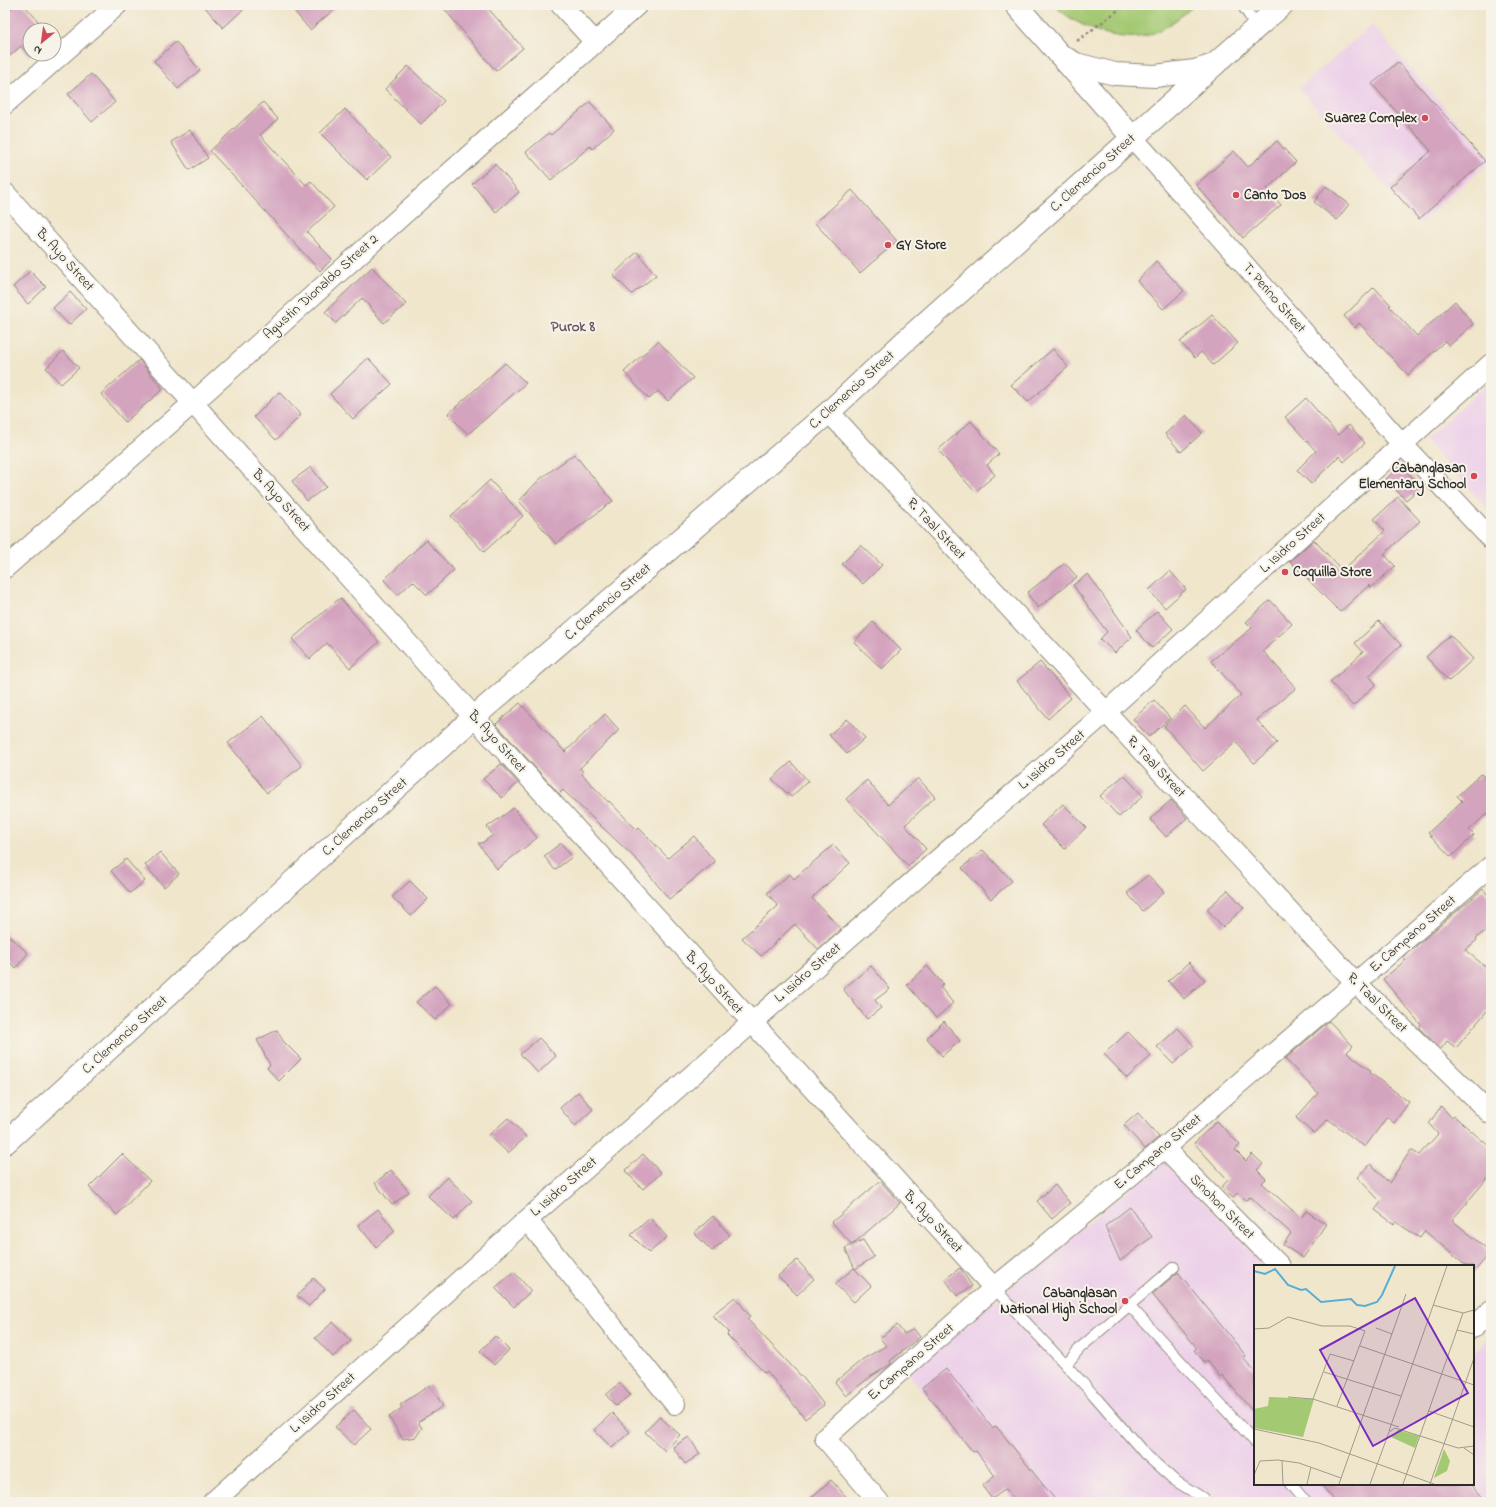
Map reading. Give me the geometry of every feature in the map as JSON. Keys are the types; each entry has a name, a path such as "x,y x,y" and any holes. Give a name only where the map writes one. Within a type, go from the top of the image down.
{"street":[{"path":"5,104 117,5"},
{"path":"561,5 595,42"},
{"name":"Agustin Dionaldo Street 2","path":"5,568 193,403 637,5"},
{"name":"T. Perino Street","path":"1016,5 1402,444 1491,539"},
{"name":"C. Clemencio Street","path":"5,1143 474,717 829,412 1282,5"},
{"path":"1060,54 1076,64 1095,70 1135,76 1175,74 1214,65"},
{"name":"B. Ayo Street","path":"5,193 474,717 751,1023 994,1288"},
{"name":"L. Isidro Street","path":"213,1502 527,1220 1105,713 1491,364"},
{"name":"R. Taal Street","path":"829,412 1105,713 1356,983 1491,1114"},
{"name":"E. Campano Street","path":"879,1502 824,1438 994,1288 1164,1148 1491,866"},
{"name":"Sinohon Street","path":"1164,1148 1279,1265"},
{"path":"527,1220 675,1404"},
{"path":"1474,1327 1491,1311"}],"lane":[{"path":"1242,5 1258,27"},
{"path":"1066,1366 1080,1348 1108,1326 1129,1305 1174,1268"},
{"path":"994,1288 1144,1454 1174,1480 1203,1498"},
{"path":"1129,1305 1254,1441"},
{"path":"1293,1485 1306,1502"}],"path":[{"path":"1060,54 1124,5"}],"shaded area":[{"path":"1372,25 1491,160 1419,224 1299,88"},
{"name":"Cabanglasan Elementary School","path":"1491,380 1491,512 1425,440"},
{"name":"Cabanglasan National High School","path":"1163,1161 1266,1265 1254,1265 1254,1485 1474,1485 1474,1352 1491,1336 1491,1502 1014,1502 908,1373"}],"green space":[{"path":"1054,5 1195,5 1173,22 1155,32 1136,37 1124,37 1111,35 1085,26 1073,20"}],"building":[{"path":"15,5 24,5 39,22 22,22 22,47 21,46 5,60 5,14"},
{"path":"203,5 248,5 223,28"},
{"path":"289,5 339,5 310,30"},
{"path":"441,5 485,5 523,48 496,71"},
{"path":"176,42 200,70 178,89 154,61"},
{"name":"Suarez Complex","path":"1398,62 1485,161 1419,219 1390,187 1431,151 1372,84"},
{"path":"408,66 444,101 421,124 385,89"},
{"path":"91,74 115,102 92,122 68,94"},
{"path":"263,102 278,119 260,135 306,185 311,181 334,207 307,232 332,259 320,271 210,151"},
{"path":"590,102 614,129 592,149 590,146 551,180 526,152 549,133 551,135"},
{"path":"345,109 391,157 367,180 320,133"},
{"path":"190,130 208,158 189,170 171,142"},
{"path":"1277,141 1296,162 1267,189 1281,205 1243,238 1196,185 1234,151 1248,167"},
{"path":"495,164 519,192 496,212 472,184"},
{"path":"1326,186 1349,204 1337,220 1314,202"},
{"path":"852,190 897,241 860,273 815,223"},
{"path":"637,252 656,275 632,294 613,275"},
{"path":"1156,261 1184,291 1163,309 1137,281"},
{"path":"372,267 406,304 384,323 362,298 336,323 325,312"},
{"path":"30,271 46,287 28,304 13,287"},
{"path":"1374,287 1391,305 1389,306 1417,336 1455,301 1473,324 1449,346 1445,341 1408,375 1359,323 1355,328 1344,316"},
{"path":"70,292 86,309 69,325 53,308"},
{"path":"1212,315 1238,343 1213,365 1201,352 1195,358 1180,342"},
{"path":"658,341 693,378 668,401 658,391 649,399 624,372"},
{"path":"1053,349 1068,367 1028,402 1011,385"},
{"path":"63,351 79,368 61,384 46,368"},
{"path":"368,358 392,384 353,419 330,394"},
{"path":"139,360 163,389 125,422 101,394"},
{"path":"505,363 526,383 468,434 448,414"},
{"path":"279,392 301,415 276,440 254,417"},
{"path":"1306,398 1338,435 1349,425 1365,443 1344,462 1339,456 1311,484 1297,470 1316,451 1285,417"},
{"path":"1186,415 1202,433 1181,452 1165,434"},
{"path":"971,421 999,454 987,465 995,475 975,492 938,450"},
{"path":"574,454 613,501 556,544 519,501 540,479"},
{"path":"1401,465 1421,487 1406,500 1386,479"},
{"path":"311,467 326,487 307,501 292,481"},
{"path":"490,480 523,516 484,552 451,516"},
{"path":"1398,497 1420,521 1384,554 1395,566 1371,588 1369,585 1340,612 1290,561 1314,540 1339,567 1341,566 1344,569 1385,531 1374,519"},
{"path":"426,540 454,570 427,595 413,581 398,595 384,580"},
{"path":"861,545 882,565 863,584 842,564"},
{"path":"1065,563 1077,577 1038,608 1027,593"},
{"path":"1170,571 1186,589 1165,608 1149,590"},
{"path":"1088,574 1132,637 1115,653 1100,639 1107,632 1073,585"},
{"path":"340,598 379,642 350,668 327,643 310,659 292,639"},
{"path":"1270,600 1292,624 1263,651 1296,688 1257,720 1277,743 1254,763 1236,742 1203,771 1164,726 1185,706 1205,728 1241,695 1211,661 1252,628 1246,622"},
{"path":"1157,611 1173,629 1152,648 1136,630"},
{"path":"1379,621 1401,645 1369,676 1376,684 1353,706 1330,682 1363,652 1355,643"},
{"path":"873,622 901,650 882,669 854,642"},
{"path":"1450,635 1473,659 1449,681 1426,657"},
{"path":"1040,662 1071,698 1048,719 1017,681"},
{"path":"1154,700 1170,718 1149,737 1133,719"},
{"path":"520,703 565,752 605,714 619,730 580,768 583,772 582,774 608,802 609,801 637,830 639,828 668,858 694,836 715,862 669,899 638,861 563,790 559,794 496,724"},
{"path":"263,716 302,766 267,793 228,743"},
{"path":"847,719 865,738 847,754 829,735"},
{"path":"791,762 808,781 791,797 772,779"},
{"path":"501,764 518,783 502,798 483,779"},
{"path":"1481,774 1491,785 1491,810 1469,830 1474,835 1451,857 1428,833 1462,801 1457,796"},
{"path":"1124,775 1143,796 1119,817 1100,796"},
{"path":"918,778 935,797 905,825 926,849 908,866 846,799 867,780 888,805"},
{"path":"1171,800 1187,818 1166,837 1150,819"},
{"path":"1063,804 1086,827 1065,849 1041,825"},
{"path":"514,808 537,838 497,869 478,843 482,843 493,835 487,827"},
{"path":"561,843 572,857 555,870 544,856"},
{"path":"833,845 850,863 812,898 841,929 818,949 795,924 761,956 742,938 778,906 767,893 790,874 794,879"},
{"path":"983,850 1012,881 991,899 962,868"},
{"path":"160,852 179,874 164,887 145,865"},
{"path":"126,859 145,881 130,893 111,871"},
{"path":"1148,875 1164,892 1143,911 1127,893"},
{"path":"410,881 428,899 411,916 392,897"},
{"path":"1483,889 1491,899 1491,927 1476,938 1477,940 1465,950 1491,971 1491,1006 1456,1048 1447,1041 1441,1049 1419,1028 1421,1025 1383,979 1406,960 1403,957"},
{"path":"1228,890 1244,908 1223,927 1207,909"},
{"path":"5,933 28,953 16,968 5,958"},
{"path":"1189,962 1205,980 1184,999 1168,981"},
{"path":"871,966 890,989 875,1000 881,1008 867,1019 843,989"},
{"path":"927,966 943,984 940,987 953,1003 936,1018 907,985"},
{"path":"435,986 452,1004 435,1020 416,1002"},
{"path":"944,1021 960,1041 942,1056 927,1038"},
{"path":"1329,1021 1353,1046 1347,1052 1371,1071 1370,1073 1409,1102 1394,1123 1387,1117 1365,1147 1328,1119 1314,1134 1296,1118 1318,1093 1285,1059"},
{"path":"1178,1028 1194,1046 1173,1064 1157,1047"},
{"path":"277,1030 283,1041 301,1059 279,1081 267,1068 270,1065 257,1040"},
{"path":"1128,1032 1151,1056 1127,1078 1104,1054"},
{"path":"539,1038 556,1056 538,1073 520,1054"},
{"path":"578,1092 593,1109 575,1126 560,1108"},
{"path":"1441,1106 1452,1118 1454,1116 1491,1148 1491,1174 1452,1220 1491,1252 1474,1272 1474,1265 1465,1265 1425,1231 1420,1238 1396,1222 1394,1224 1375,1210 1381,1202 1357,1177 1371,1164 1389,1183 1411,1150 1419,1155 1438,1134 1429,1124"},
{"path":"1138,1113 1159,1137 1145,1149 1124,1125"},
{"path":"508,1118 526,1137 508,1153 489,1135"},
{"path":"1217,1121 1240,1145 1235,1150 1246,1161 1252,1154 1263,1164 1257,1170 1266,1179 1262,1183 1301,1218 1306,1211 1326,1224 1303,1258 1283,1245 1291,1233 1250,1197 1246,1200 1237,1193 1233,1198 1221,1188 1228,1180 1194,1143"},
{"path":"122,1154 150,1181 117,1215 89,1187"},
{"path":"643,1154 661,1173 643,1189 625,1171"},
{"path":"391,1170 409,1192 392,1205 375,1183"},
{"path":"447,1177 472,1201 454,1220 428,1196"},
{"path":"880,1181 900,1203 852,1245 832,1222"},
{"path":"1055,1185 1070,1203 1052,1219 1037,1201"},
{"path":"1130,1207 1152,1237 1120,1261 1105,1226"},
{"path":"378,1209 395,1231 376,1247 358,1225"},
{"path":"713,1216 730,1235 712,1251 694,1233"},
{"path":"650,1218 667,1237 649,1253 631,1235"},
{"path":"863,1240 874,1257 855,1269 845,1248"},
{"path":"797,1260 814,1279 797,1295 778,1276"},
{"path":"854,1268 871,1286 854,1302 835,1284"},
{"path":"960,1268 972,1286 957,1296 945,1279"},
{"path":"514,1272 531,1291 514,1307 495,1288"},
{"path":"1178,1272 1246,1356 1243,1358 1254,1371 1254,1413 1222,1375 1220,1377 1207,1360 1204,1362 1194,1350 1197,1348 1152,1294"},
{"path":"313,1278 325,1289 309,1306 297,1296"},
{"path":"735,1297 750,1316 747,1319 804,1379 824,1405 805,1419 767,1371 765,1373 727,1335 729,1332 712,1315"},
{"path":"333,1322 351,1341 333,1357 315,1338"},
{"path":"897,1325 904,1334 914,1329 920,1337 890,1361 891,1364 870,1377 846,1396 835,1382 863,1359 886,1346 880,1338"},
{"path":"495,1336 509,1350 494,1365 480,1351"},
{"path":"946,1369 993,1429 996,1426 1057,1502 1016,1502 1006,1489 992,1499 982,1486 995,1476 976,1451 973,1452 922,1388"},
{"path":"620,1383 630,1395 616,1406 606,1395"},
{"path":"430,1385 443,1406 418,1422 422,1428 416,1437 403,1439 389,1417 402,1408 400,1405"},
{"path":"354,1410 371,1429 354,1445 335,1427"},
{"path":"612,1413 630,1432 612,1448 594,1430"},
{"path":"659,1416 680,1435 665,1451 645,1432"},
{"path":"689,1437 700,1454 685,1464 673,1447"},
{"path":"831,1480 851,1502 806,1502"},
{"path":"1321,1485 1472,1485 1487,1502 1336,1502"}],"place":[{"name":"Suarez Complex","path":"1425,118"},
{"name":"Canto Dos","path":"1236,195"},
{"name":"GY Store","path":"888,245"},
{"name":"Cabanglasan Elementary School","path":"1474,476"},
{"name":"Coquilla Store","path":"1285,572"},
{"name":"Cabanglasan National High School","path":"1125,1301"}],"district":[{"name":"Purok 8","path":"573,327"}]}
